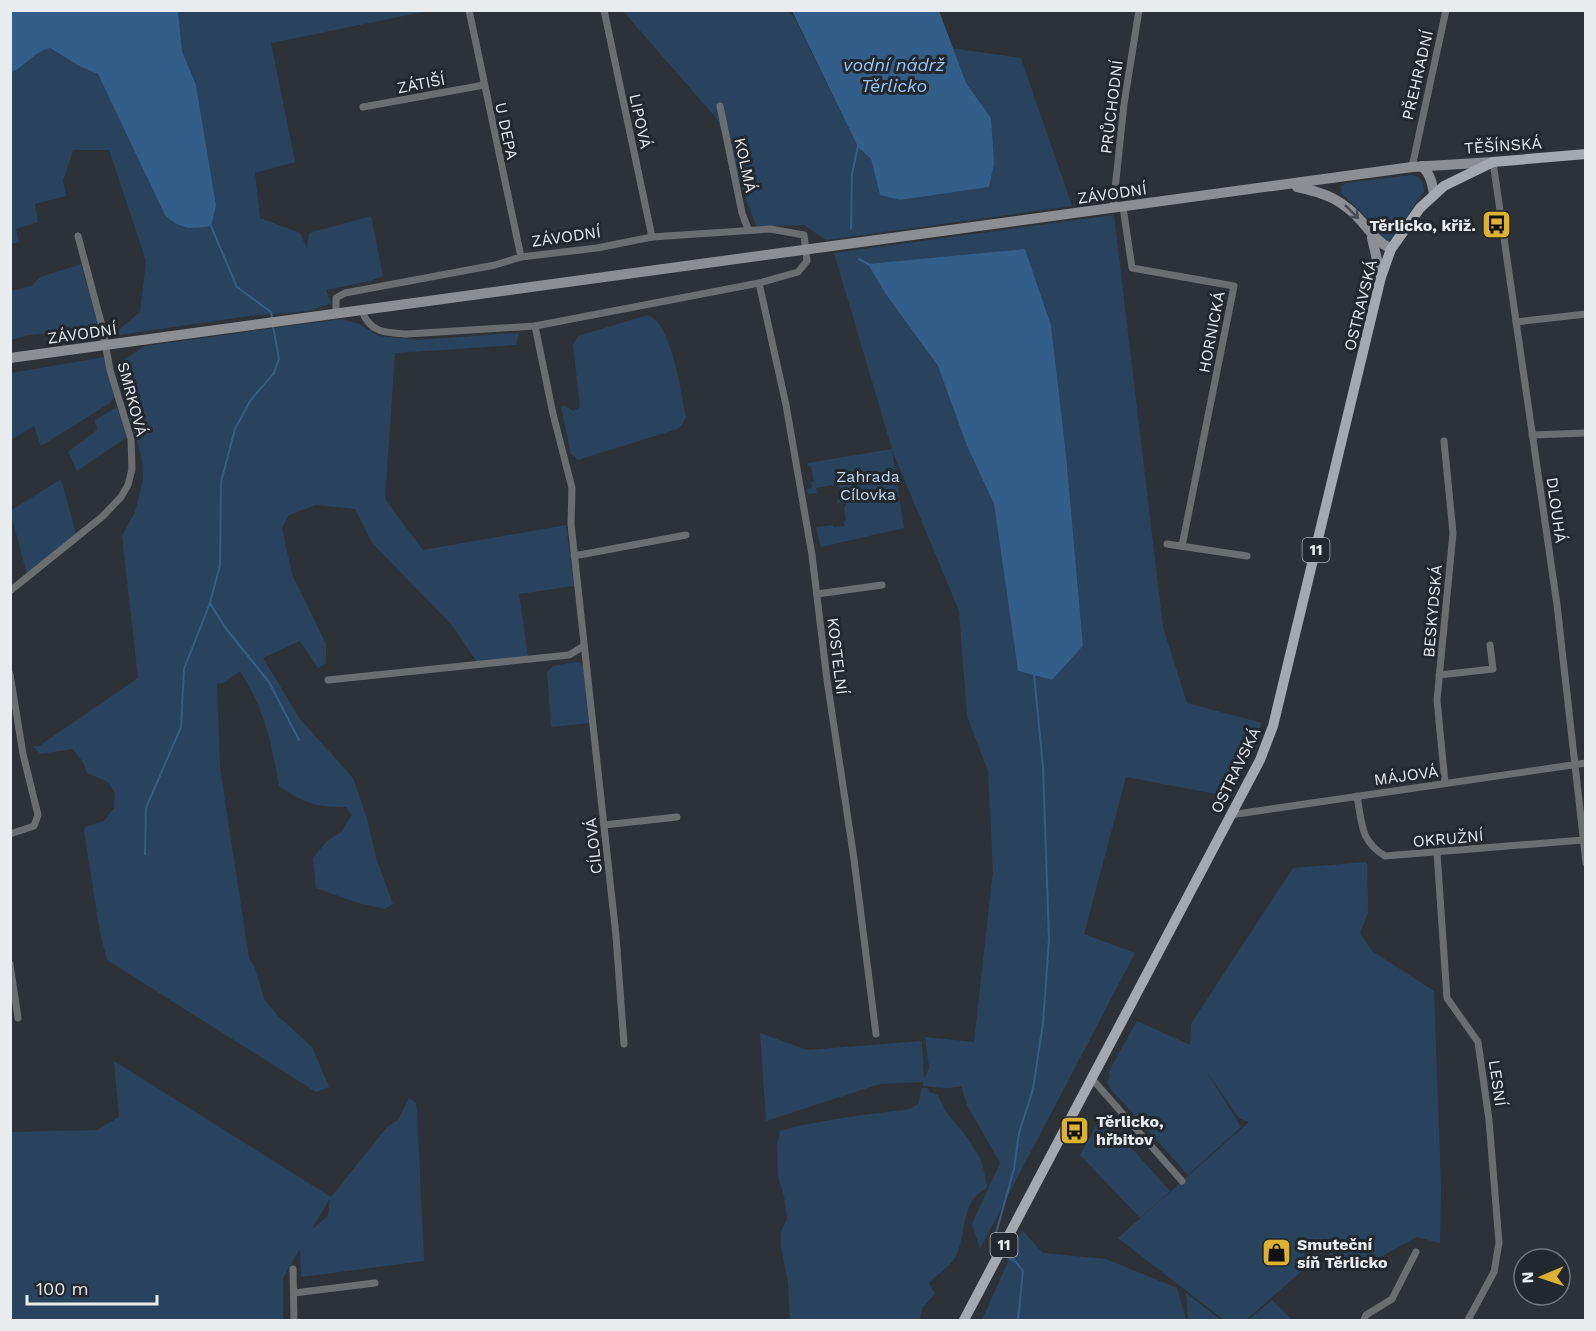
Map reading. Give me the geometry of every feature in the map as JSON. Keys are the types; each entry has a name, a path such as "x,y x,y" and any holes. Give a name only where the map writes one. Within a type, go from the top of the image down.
{"main road":[{"name":"TĚŠÍNSKÁ","path":"1417,166 1586,154"},
{"name":"OSTRAVSKÁ","path":"964,1320 1093,1080 1260,760 1274,726 1382,277 1391,249 1420,208 1434,194 1444,186 1493,162"},
{"name":"ZÁVODNÍ","path":"10,358 1417,166"},
{"path":"1417,166 1428,173 1434,194"},
{"path":"1336,199 1337,183 1347,177"},
{"path":"1288,185 1320,191 1336,199 1355,215 1380,244 1391,249"},
{"path":"1371,234 1382,277"}],"street":[{"name":"U DEPA","path":"469,10 521,257"},
{"name":"LIPOVÁ","path":"604,10 652,237"},
{"name":"PRŮCHODNÍ","path":"1118,208 1124,104 1139,10"},
{"name":"PŘEHRADNÍ","path":"1417,166 1415,146 1446,10"},
{"name":"ZÁTIŠÍ","path":"363,107 484,85"},
{"name":"KOLMÁ","path":"720,106 742,213 748,229"},
{"name":"DLOUHÁ","path":"1493,162 1557,605 1586,863"},
{"name":"HORNICKÁ","path":"1118,208 1132,268 1234,286 1182,546"},
{"name":"ZÁVODNÍ","path":"336,314 336,298 345,293 521,257 597,248 652,237 748,229 780,230 804,235 807,250"},
{"name":"SMRKOVÁ","path":"10,591 103,516 121,497 128,485 132,469 131,439 110,370 107,345 78,236"},
{"path":"362,310 367,323 388,333 407,334 535,326 759,283 798,272 807,261 807,250"},
{"name":"KOSTELNÍ","path":"759,283 786,405 817,594 876,1034"},
{"path":"1516,322 1586,314"},
{"name":"CÍLOVÁ","path":"535,326 553,414 572,488 571,524 616,936 624,1044"},
{"path":"1532,435 1586,433"},
{"name":"BESKYDSKÁ","path":"1444,441 1453,533 1437,700 1445,783"},
{"path":"574,556 686,535"},
{"path":"1167,544 1247,556"},
{"path":"817,594 882,585"},
{"path":"1439,675 1493,669 1490,645"},
{"path":"328,680 569,655 584,646"},
{"path":"10,674 23,754 38,815 34,826 10,834"},
{"name":"MÁJOVÁ","path":"1230,815 1586,763"},
{"name":"OKRUŽNÍ","path":"1357,796 1364,833 1373,849 1385,856 1583,840"},
{"path":"604,825 677,817"},
{"name":"LESNÍ","path":"1437,852 1447,998 1478,1042 1490,1120 1499,1243 1494,1272 1468,1320"},
{"path":"10,964 18,1018"},
{"path":"1093,1080 1182,1181"},
{"path":"1364,1320 1366,1315 1392,1299 1416,1252"},
{"path":"293,1269 294,1320"},
{"path":"294,1293 375,1283"}],"green space":[{"path":"178,11 428,11 271,43 295,162 255,173 260,218 300,233 307,249 309,233 371,216 383,276 326,290 331,303 309,311 249,316 112,336 140,312 146,261 109,150 73,150 63,181 66,196 35,204 38,222 16,229 19,242 11,244 11,73 50,48 81,67 98,74 109,93 216,205 196,85 182,51"},
{"path":"623,11 787,11 794,17 858,147 871,159 880,195 900,200 989,187 991,118 966,84 951,48 1021,58 1072,206 826,240 804,225 756,226 717,119"},
{"path":"1412,175 1421,180 1424,191 1390,241 1383,240 1364,215 1342,194 1341,187 1346,183"},
{"name":"Zahrada Cílovka","path":"1114,215 1163,627 1187,703 1262,723 1231,797 1126,777 1084,934 1135,953 980,1249 972,1224 1000,1163 967,1105 961,1086 951,1088 923,1086 923,1082 880,1084 766,1121 760,1033 807,1050 922,1041 924,1079 929,1068 925,1037 974,1042 993,871 988,771 967,716 959,611 892,450 904,528 821,547 816,527 845,526 844,507 846,506 845,502 837,503 837,500 841,498 839,484 816,488 817,493 808,494 807,489 812,488 811,482 814,481 811,466 808,466 808,463 892,449 834,253","holes":["1025,249 1051,325 1066,454 1083,646 1052,680 1018,671 994,504 967,446 938,366 885,293"]},
{"path":"81,264 99,328 29,335 11,340 10,291 32,286 40,277"},
{"path":"648,315 663,331 669,345 686,417 677,429 578,460 571,454 561,407 564,405 573,411 580,407 573,345 578,336"},
{"path":"342,319 359,324 378,336 417,340 519,333 516,345 395,353 385,499 423,550 566,525 574,586 519,594 528,656 477,662 451,624 372,543 355,509 316,505 289,515 282,528 292,574 326,644 326,663 318,668 300,641 263,658 300,719 353,778 367,819 376,858 393,904 385,909 358,903 316,888 313,858 327,841 341,832 352,815 346,807 311,803 279,786 266,726 256,699 240,671 223,683 217,684 220,768 249,958 255,968 264,999 278,1016 312,1047 329,1087 316,1092 107,960 100,933 84,831 85,827 104,821 114,808 115,794 108,782 87,773 74,749 40,754 33,746 39,746 138,678 122,536 135,512 143,480 142,459 121,388 119,371 122,361 145,346"},
{"path":"105,357 114,397 110,403 41,446 34,426 11,440 11,373"},
{"path":"117,407 127,437 77,471 68,452 97,430 95,420"},
{"path":"61,479 76,534 27,574 10,511"},
{"path":"576,662 584,668 590,723 551,727 547,672 553,666"},
{"path":"1367,862 1368,913 1360,933 1372,951 1434,991 1441,1189 1440,1243 1417,1237 1375,1260 1338,1267 1327,1249 1246,1320 1224,1320 1118,1238 1249,1122 1239,1118 1205,1069 1241,1127 1188,1175 1109,1087 1107,1082 1110,1077 1109,1071 1137,1021 1190,1045 1191,1024 1293,868"},
{"path":"114,1061 331,1197 387,1127 398,1120 409,1098 416,1103 417,1111 424,1261 301,1277 300,1249 283,1278 283,1320 11,1320 11,1132 97,1130 119,1117","holes":["330,1200 328,1216 312,1229"]},
{"path":"922,1088 928,1088 929,1092 938,1095 945,1111 967,1137 982,1162 987,1185 987,1188 978,1193 968,1209 956,1256 929,1283 935,1294 923,1307 919,1320 790,1320 788,1284 781,1245 781,1232 787,1219 778,1176 777,1146 780,1131 848,1117 910,1109 918,1104"},
{"path":"1102,1115 1170,1191 1140,1218 1080,1155"},
{"path":"1022,1230 1043,1253 1106,1259 1177,1288 1186,1320 982,1320"},
{"path":"1186,1293 1221,1320 1188,1320"},
{"path":"1272,1300 1292,1320 1248,1320"}],"water":[{"path":"11,10 178,11 182,51 196,85 216,205 211,226 197,228 181,226 165,215 98,74 81,67 50,48 11,73"},
{"name":"vodní nádrž Těrlicko","path":"792,11 939,11 966,83 991,118 994,164 989,187 900,200 880,195 871,159 858,147"},
{"path":"1025,249 1051,325 1066,454 1083,646 1052,680 1018,671 994,504 967,446 938,366 885,293 868,264"}],"waterway":[{"path":"851,229 852,174 858,146"},
{"path":"211,226 237,287 271,312 272,318"},
{"path":"859,259 870,265"},
{"path":"145,854 146,808 181,727 184,669 210,603 220,565 221,482 235,429 250,401 274,373 279,359 273,326"},
{"path":"210,603 224,626 269,682 299,740"},
{"path":"997,1247 996,1233 1014,1169 1019,1133 1033,1089 1043,1023 1049,939 1043,767 1034,674"},
{"path":"1004,1255 1015,1261 1023,1271 1018,1320"}],"place":[{"name":"Těrlicko, křiž.","path":"1497,225"},
{"name":"Těrlicko, hřbitov","path":"1075,1130"},
{"name":"Smuteční síň Těrlicko","path":"1276,1253"}]}
